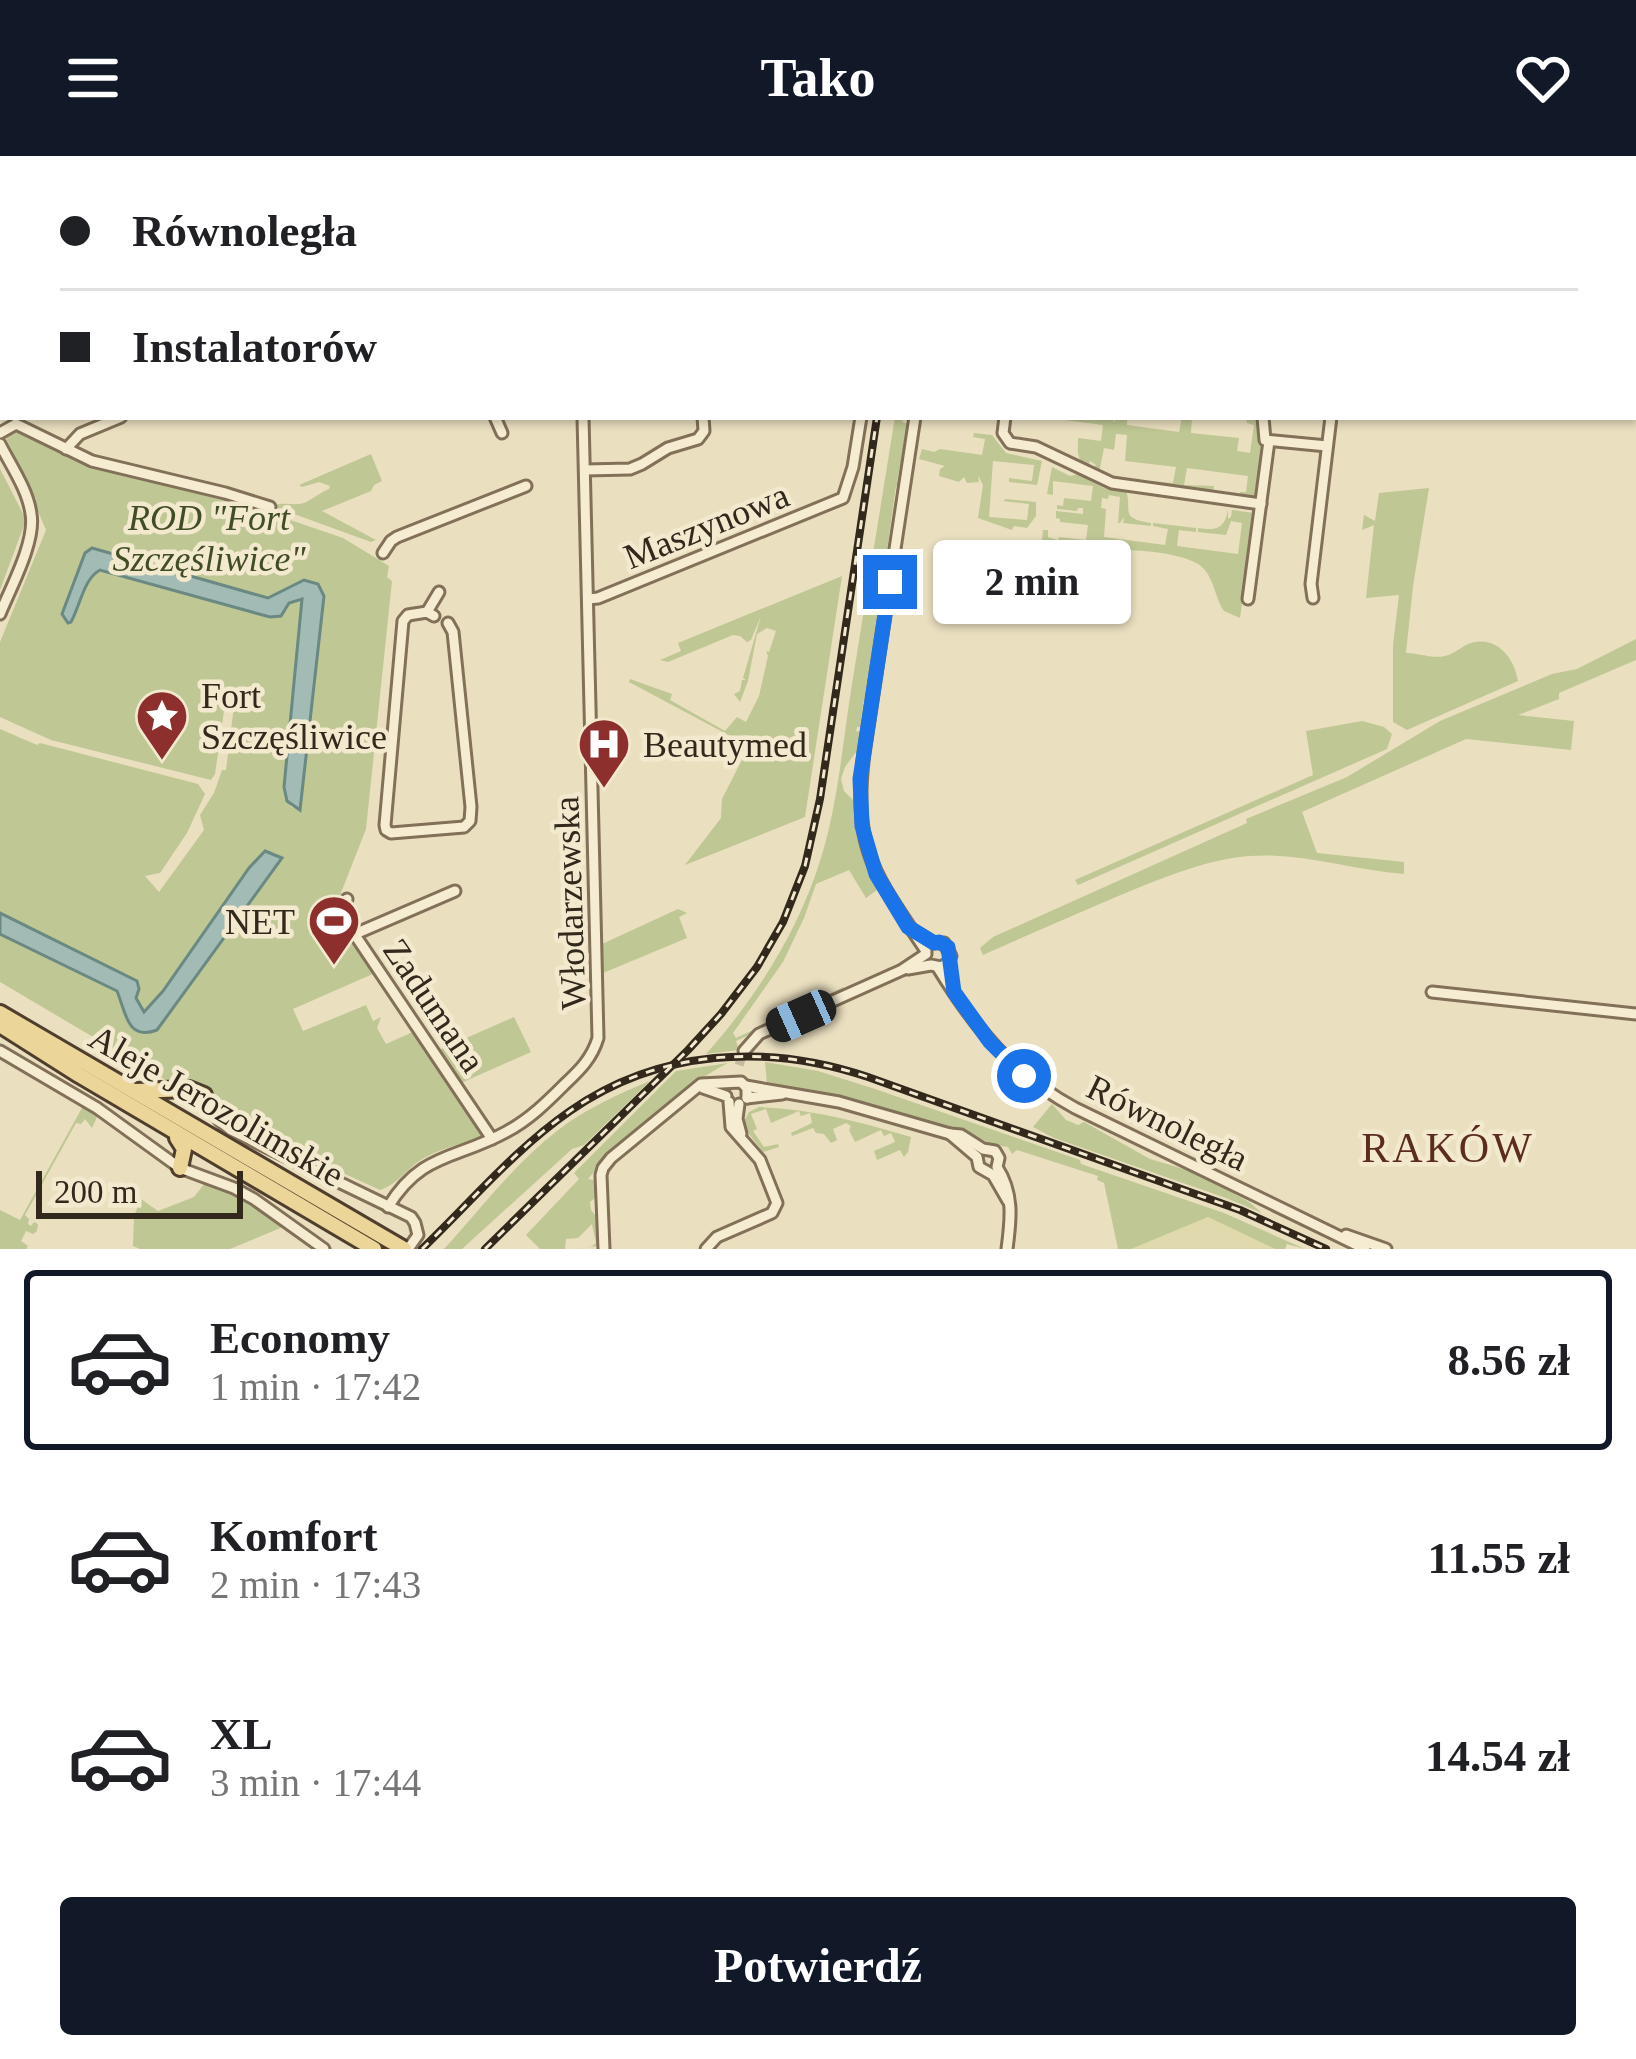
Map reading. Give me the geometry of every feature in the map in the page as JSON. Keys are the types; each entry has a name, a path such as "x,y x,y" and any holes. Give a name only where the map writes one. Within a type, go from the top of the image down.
{"main road":[{"path":"0,1001 91,1059 101,1071"},
{"name":"Aleje Jerozolimskie","path":"0,1012 403,1248"},
{"name":"Aleje Jerozolimskie","path":"0,1025 374,1249"},
{"path":"0,1037 79,1075"},
{"path":"136,1091 189,1089 204,1096"},
{"path":"204,1096 191,1098 185,1108 209,1133"},
{"path":"160,1123 184,1146 180,1168"},
{"path":"180,1168 198,1155 226,1162"}],"street":[{"path":"65,448 80,434 114,420"},
{"path":"496,420 502,434"},
{"name":"Włodarzewska","path":"388,1207 422,1168 524,1122 588,1060 598,1038 583,420"},
{"path":"586,470 630,469 668,448 698,439 704,431 703,420"},
{"name":"Maszynowa","path":"588,599 843,498 861,420"},
{"path":"745,1051 759,1034 934,957 908,927 876,874 860,816 862,768 915,420"},
{"path":"1005,420 1008,442 1036,447 1102,481 1261,504"},
{"path":"1262,420 1269,441 1328,446"},
{"path":"1313,598 1312,569 1330,420"},
{"path":"0,433 16,424 103,464 270,507"},
{"path":"1248,599 1269,441"},
{"path":"0,444 32,521 0,614"},
{"path":"383,553 397,537 526,486"},
{"path":"439,592 431,614 408,615 404,621 385,825 392,833 464,827 470,820 453,632 448,623"},
{"path":"355,934 455,891"},
{"name":"Zadumana","path":"347,899 344,915 355,934 492,1139"},
{"name":"Równoległa","path":"934,957 998,1052 1045,1091 1325,1228 1380,1245"},
{"path":"1432,992 1636,1014"},
{"path":"0,1051 97,1108 180,1168 243,1192 324,1249"},
{"path":"706,1249 717,1237 767,1216 776,1207 776,1194 762,1163 731,1127 737,1087"},
{"path":"604,1249 603,1168 692,1091 703,1088 737,1087 839,1102 961,1135 980,1153"},
{"path":"204,1096 219,1120 232,1130 409,1216 418,1234 403,1248"},
{"path":"980,1153 990,1148 997,1153 999,1161 993,1169"},
{"path":"980,1153 979,1167 993,1169 1007,1183 1007,1249"}],"shaded area":[{"path":"1208,1217 1275,1249 1131,1249"}],"green space":[{"path":"895,420 902,420 908,424 897,482 902,486 896,486 889,560 874,589 873,600 881,609 867,698 856,731 863,733 862,744 841,779 854,801 863,857 877,890 866,898 849,870 816,884 783,962 733,1033 736,1038 843,987 882,975 736,1041 739,1050 706,1054 774,962 812,885 835,799"},
{"path":"1065,420 1127,420 1127,425 1179,432 1181,420 1192,420 1191,433 1239,438 1237,451 1250,453 1254,425 1246,420 1257,420 1258,443 1263,448 1256,496 1240,495 1246,492 1248,476 1187,468 1184,485 1214,486 1213,492 1150,484 1173,483 1176,467 1125,461 1127,435 1116,434 1114,450 1104,448 1099,473 1090,461 1088,467 1081,462 1078,438 1101,441 1103,425"},
{"path":"17,428 85,464 264,511 343,538 389,566 387,577 392,581 366,829 337,903 347,936 375,973 293,1009 303,1031 366,1005 373,1021 381,1017 377,1028 386,1044 415,1031 483,1133 481,1137 426,1157 380,1190 251,1131 244,1111 231,1122 204,1085 193,1080 171,1083 0,982 0,934 118,991 137,1031 249,868 144,1012 136,997 136,980 0,913 0,729 37,745 198,784 205,794 187,833 160,873 145,876 159,892 204,830 200,815 226,770 235,698 226,697 211,780 51,740 0,717 0,642 46,530 6,438","holes":["90,548 269,598 291,585 322,589 324,596 300,809 291,807 284,794 302,598 270,617 100,570 90,577 71,622 63,613"]},
{"path":"974,433 992,435 1006,453 1042,461 1037,485 1009,482 1009,478 1032,481 1034,465 993,461 989,517 1027,520 1029,504 1003,501 1036,502 1036,516 1027,528 1014,526 1012,530 978,518 983,485 978,475 979,482 967,483 964,477 959,482 939,476 945,466 919,459 922,449 982,455 985,439 973,437"},
{"path":"371,454 382,481 371,491 322,511 376,540 272,506 306,502 330,486 319,482 299,485"},
{"path":"1052,467 1104,488 1126,491 1130,516 1151,523 1123,523 1124,517 1118,523 1120,497 1109,495 1102,498 1104,537 1165,545 1168,529 1153,523 1196,528 1196,532 1179,530 1177,546 1238,554 1242,523 1231,521 1226,535 1198,532 1198,528 1219,527 1228,509 1228,519 1232,510 1254,513 1240,618 1224,611 1202,567 1181,557 1119,550 1096,553 1095,548 1070,551 1042,541 1043,530 1058,540 1086,540 1088,525 1060,522 1056,511 1083,514 1083,508 1057,509 1057,505 1063,506 1064,498 1091,501 1093,486 1053,481 1053,495 1047,494"},
{"name":"ROD \"Fort Szczęśliwice\"","path":"0,469 26,520 0,590"},
{"path":"1429,488 1406,653 1440,657 1471,643 1489,642 1509,657 1518,681 1407,730 1393,722 1393,645 1399,595 1366,598 1374,525 1362,530 1364,515 1375,521 1379,493"},
{"path":"842,576 805,817 685,865 721,818 722,799 749,746 630,679 672,694 670,700 725,731 737,717 746,722 759,696 766,651 776,631 767,628 757,634 748,681 740,702 734,694 746,680 761,616 747,642 733,635 668,662 660,660 681,651 678,643"},
{"path":"1636,639 1636,660 1518,715 1574,721 1571,750 1466,739 1302,812 1317,853 1404,862 1404,874 1288,857 1231,858 1160,879 983,955 980,948 993,937 1347,777 1440,721 1552,674 1577,669"},
{"path":"1362,721 1392,734 1387,749 1078,885 1075,880 1313,775 1306,731"},
{"path":"678,909 687,913 679,917 687,938 603,973 602,944"},
{"path":"514,1017 531,1052 461,1083 439,1050"},
{"path":"765,1062 818,1071 875,1089 1224,1213 1305,1249 1287,1244 1285,1249 1275,1249 1208,1217 1131,1249 1118,1249 1104,1183 1098,1176 1017,1150 1012,1154 1008,1147 954,1128 767,1085"},
{"path":"728,1063 653,1115 588,1179 595,1180 599,1195 590,1202 600,1221 598,1246 579,1249 596,1243 592,1224 578,1238 566,1239 565,1249 540,1249 526,1235 579,1179 574,1173 676,1071"},
{"path":"650,1081 584,1145 572,1149 462,1249 444,1249 541,1144 579,1116"},
{"path":"1052,1104 1066,1120 1078,1125 1084,1122 1150,1159 1197,1173 1262,1213 1033,1127"},
{"path":"83,1106 97,1117 92,1128 85,1119 76,1123 25,1215 28,1224 38,1224 37,1231 26,1231 21,1241 26,1249 0,1249 0,1210 20,1220"},
{"path":"759,1107 798,1110 836,1117 911,1137 908,1152 904,1157 900,1150 877,1160 874,1151 895,1142 891,1133 884,1136 881,1130 855,1142 846,1123 833,1129 837,1140 831,1143 813,1128 792,1136 812,1123 810,1113 801,1116 799,1111 771,1123 766,1109 751,1114 757,1129 753,1131 764,1147 779,1147 763,1152 742,1125 749,1112"},
{"path":"205,1183 238,1194 283,1227 230,1249 133,1246 134,1216 141,1199 158,1211 194,1197"}],"water":[{"path":"92,548 268,598 304,580 318,584 324,596 300,810 287,801 284,787 302,599 289,603 281,616 270,617 100,570 90,579 68,623 62,614 85,553"},
{"path":"265,851 282,858 157,1030 134,1028 117,991 0,934 0,913 137,981 136,998 144,1012"}],"tunnel":[{"path":"739,1065 744,1051"}],"railway":[{"path":"485,1249 721,1014 783,922 805,866 820,799 877,420"},
{"path":"422,1249 530,1142 604,1090 677,1064 753,1056 830,1066 868,1077 1240,1210 1326,1249"}],"place":[{"name":"Fort Szczęśliwice","path":"162,762"},
{"name":"Beautymed","path":"604,790"},
{"name":"NET","path":"334,967"}],"district":[{"name":"RAKÓW","path":"1448,1147"}],"route":[{"path":"890,582 860,779 866,848 880,883 908,927 948,947 954,992 990,1042 1024,1076"}]}
